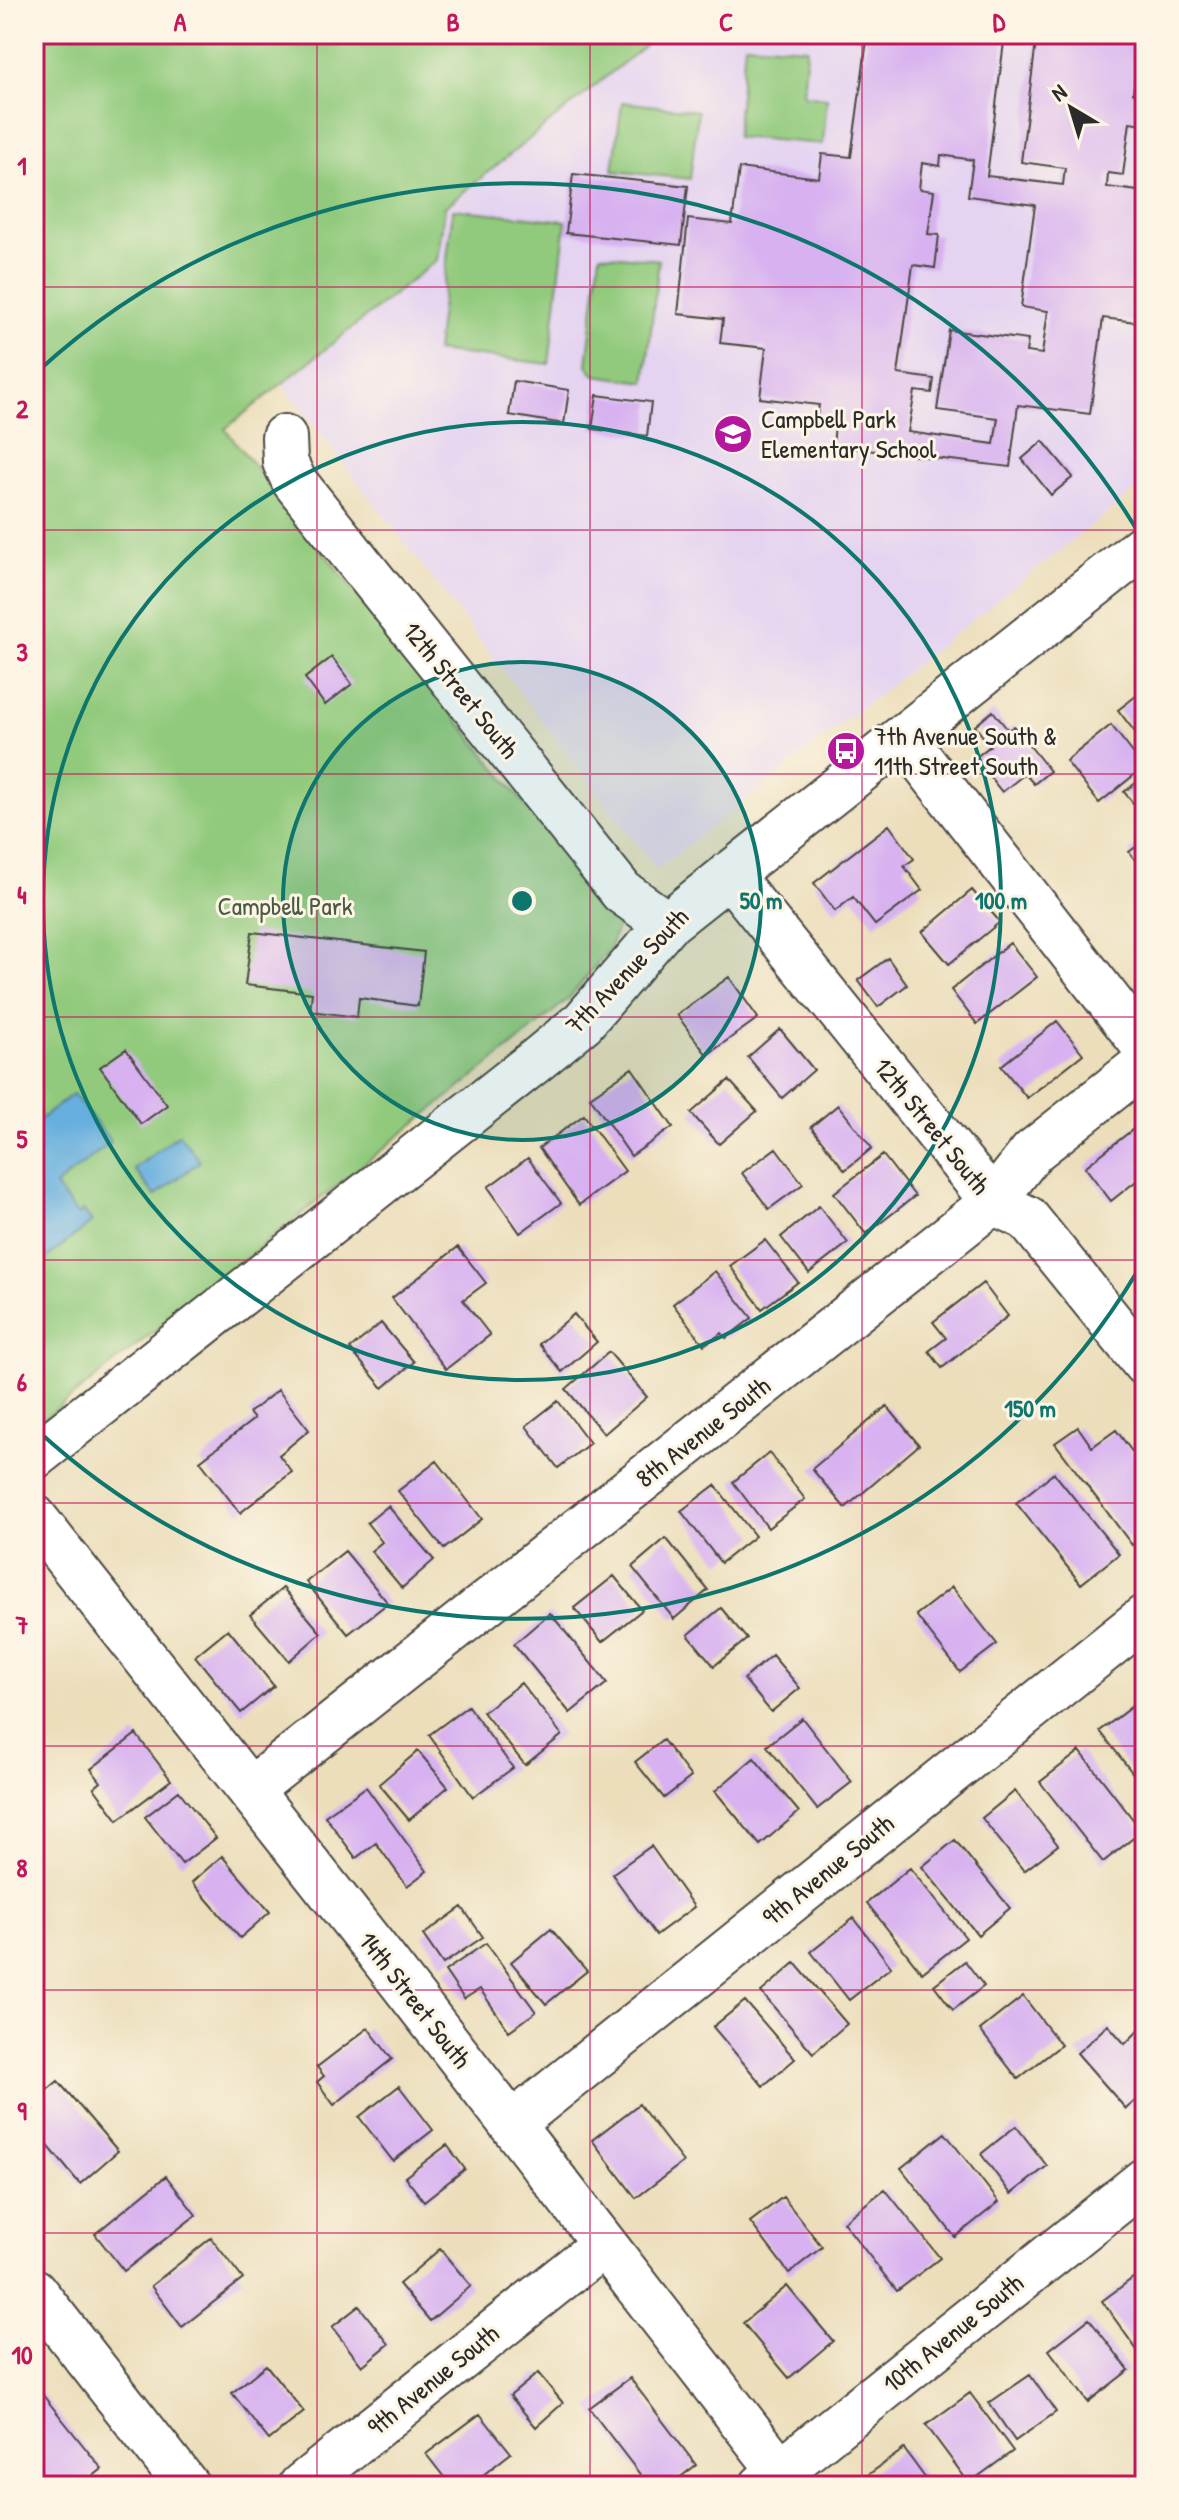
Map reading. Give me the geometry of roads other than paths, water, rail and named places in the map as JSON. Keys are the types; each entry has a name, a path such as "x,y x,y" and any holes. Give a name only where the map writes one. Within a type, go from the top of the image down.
{"street":[{"name":"12th Street South","path":"284,437 285,462 303,492 622,892 667,924"},
{"name":"7th Avenue South","path":"34,1457 583,1022 667,924 1145,545"},
{"path":"904,738 1131,1002 1145,1047"},
{"name":"12th Street South","path":"729,874 993,1202 1027,1218 1145,1364"},
{"name":"8th Avenue South","path":"250,1790 993,1202 1032,1152 1145,1063"},
{"name":"14th Street South","path":"34,1517 512,2124 778,2481"},
{"name":"9th Avenue South","path":"512,2124 1145,1617"},
{"name":"10th Avenue South","path":"778,2481 1145,2180"},
{"name":"9th Avenue South","path":"301,2486 603,2245"},
{"path":"34,2291 187,2486"}],"water":[{"path":"73,1094 111,1142 55,1186 78,1215 83,1211 92,1222 34,1268 34,1124"},
{"path":"179,1134 200,1161 155,1196 134,1169"}],"place":[{"name":"Campbell Park Elementary School","path":"733,434"},
{"name":"7th Avenue South & 11th Street South","path":"846,751"}],"park label":[{"name":"Campbell Park","path":"285,906"}]}
